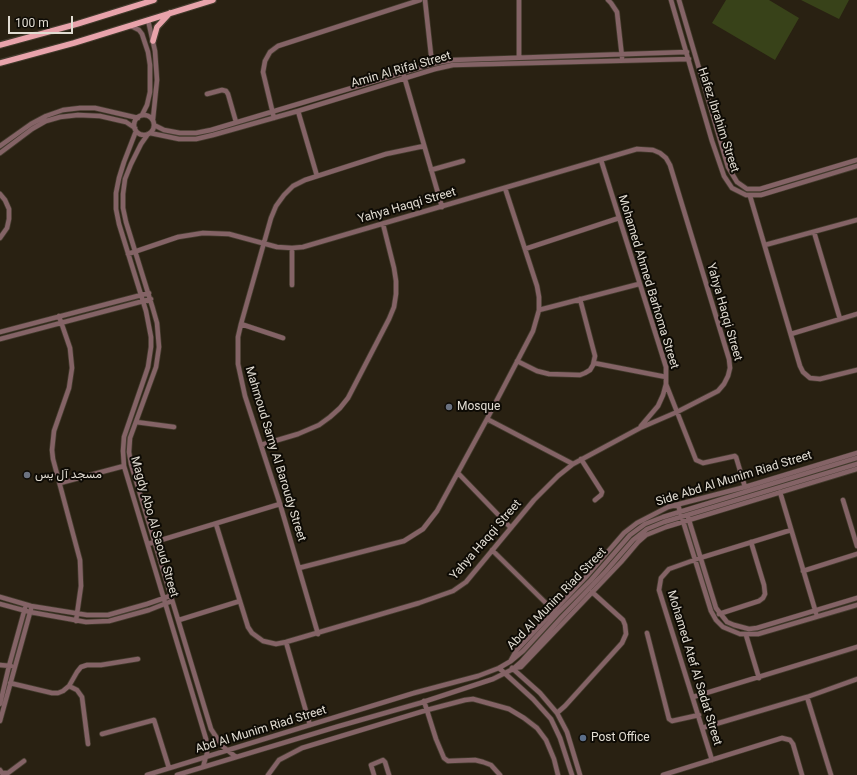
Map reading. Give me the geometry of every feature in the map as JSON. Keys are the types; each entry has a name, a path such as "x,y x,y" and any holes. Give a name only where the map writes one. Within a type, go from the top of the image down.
{"main road":[{"path":"0,45 77,24 154,0"},
{"path":"0,63 74,43 213,0"},
{"path":"153,41 158,27 170,13"}],"street":[{"path":"274,118 263,72 265,61 270,52 278,46 420,0"},
{"path":"426,0 432,64"},
{"path":"519,57 520,0"},
{"path":"608,0 617,12 623,61"},
{"name":"Hafez Ibrahim Street","path":"671,0 712,141 724,176 732,188 739,193 750,196"},
{"path":"673,7 679,2"},
{"name":"Hafez Ibrahim Street","path":"679,2 730,173 737,182 742,186 754,190 760,189 857,160"},
{"path":"0,153 32,128 60,117 78,115 100,116 121,121 136,129 143,135 149,134 154,125 152,119 158,80 155,51 148,20"},
{"path":"131,26 139,30 142,34 148,52 151,86 147,105 135,123 136,129"},
{"path":"148,52 155,51"},
{"name":"Amin Al Rifai Street","path":"154,125 172,132 188,134 211,130 432,64 519,57 687,52"},
{"path":"563,56 563,62"},
{"name":"Amin Al Rifai Street","path":"149,134 179,139 196,138 225,132 298,111 453,62 563,62 688,59"},
{"path":"403,73 442,207"},
{"path":"207,94 222,90 226,91 236,122"},
{"path":"147,105 150,108 155,107"},
{"path":"0,146 31,124 46,116 63,110 95,108 140,117 148,116 152,119"},
{"path":"298,111 317,176"},
{"name":"Magdy Abo Al Saoud Street","path":"136,129 124,162 116,193 116,210 128,254 142,295 151,337 150,357 145,376 124,437 124,466 207,744 206,757 203,767"},
{"name":"Magdy Abo Al Saoud Street","path":"149,134 141,144 125,179 123,208 135,252 151,299 158,337 158,358 156,368 130,438 129,452 131,464 170,596 179,620 210,723 218,741 236,757"},
{"path":"712,141 720,138"},
{"path":"132,141 137,140 141,144"},
{"name":"Mahmoud Samy Al Baroudy Street","path":"318,634 280,504 245,396 238,364 238,337 271,218 276,206 284,195 293,186 317,176 386,154 424,146"},
{"name":"Yahya Haqqi Street","path":"128,254 178,237 204,233 229,234 277,247 303,247 637,149 645,148 660,153 666,158 670,165 729,359 730,368 728,376 718,391 677,412 640,428 573,464 546,488 510,528 466,582 453,591 318,634 276,644 269,644 257,638 248,627 216,524"},
{"name":"Mohamed Ahmed Barhoma Street","path":"601,160 666,367 666,384 663,395 658,406 640,428"},
{"path":"431,170 463,161"},
{"path":"857,166 760,196 750,196 803,372 813,379 820,379 857,370"},
{"path":"803,176 805,182"},
{"path":"299,568 404,541 414,536 431,520 458,473 532,331 538,310 539,298 537,286 504,188"},
{"path":"0,194 5,200 9,209 7,228 0,238"},
{"path":"525,249 619,218"},
{"path":"764,245 857,220"},
{"path":"261,445 298,434 319,425 340,408 348,398 389,319 394,306 396,280 383,224"},
{"path":"814,232 840,319"},
{"path":"292,248 292,285"},
{"path":"538,310 639,284"},
{"path":"0,332 149,293"},
{"path":"0,339 151,299"},
{"path":"517,361 537,371 553,375 582,374 590,370 594,363 594,353 580,299"},
{"path":"791,334 857,314"},
{"path":"59,316 70,348 72,368 69,388 56,423 52,441 53,459 80,560 81,586 76,621"},
{"path":"241,324 282,338"},
{"path":"594,363 666,377"},
{"path":"666,384 696,460 703,463 735,456 745,487"},
{"path":"487,419 573,464"},
{"path":"136,422 174,427"},
{"name":"Side Abd Al Munim Riad Street","path":"555,612 624,533 647,517 668,507 745,487 857,453"},
{"name":"Abd Al Munim Riad Street","path":"177,775 424,702 480,684 505,673 513,669 606,572 633,540 647,529 655,525 682,520 688,515 719,500 857,458"},
{"path":"581,460 602,491 602,494 595,500"},
{"name":"Abd Al Munim Riad Street","path":"147,775 414,693 478,676 499,668 523,651 555,612 590,580 630,535 650,522 680,512 688,515 857,464"},
{"path":"60,483 124,466"},
{"path":"688,515 780,492 857,469"},
{"path":"458,473 510,528"},
{"path":"780,492 817,617"},
{"path":"718,494 719,500"},
{"path":"843,500 857,546"},
{"path":"148,544 280,504"},
{"path":"684,504 716,608 719,614 727,622 749,629 772,624 857,598"},
{"path":"678,505 710,611 723,627 746,635 758,634 857,605"},
{"path":"647,517 650,522"},
{"path":"513,669 521,667 638,542 656,530 682,520"},
{"name":"Mohamed Atef Al Sadat Street","path":"712,760 660,590 659,584 661,578 669,569 791,530"},
{"path":"719,614 759,602 765,594 764,585 750,542"},
{"path":"492,550 555,612"},
{"path":"803,571 857,554"},
{"path":"557,713 569,703 622,643 626,634 623,620 592,592"},
{"path":"0,597 31,606 77,614 108,615 170,596"},
{"path":"0,604 30,612 76,621 109,621 172,601"},
{"path":"179,620 240,601"},
{"path":"0,704 8,666 26,604"},
{"path":"0,721 31,606"},
{"path":"647,633 669,719 672,721 699,715"},
{"path":"746,635 759,678"},
{"path":"286,642 310,725"},
{"path":"693,697 857,647"},
{"path":"10,683 52,693 63,691 69,686 81,667 88,665 101,666 138,659"},
{"path":"509,662 513,669 540,693 557,713 566,732 580,775"},
{"path":"0,664 14,667"},
{"path":"499,668 533,699 551,720 560,738 572,775"},
{"path":"702,728 807,697 857,679"},
{"path":"69,686 77,690 82,696 88,744"},
{"path":"807,697 831,775"},
{"path":"268,775 278,760 302,748 427,710 473,699 509,709 537,728 546,740 554,759 558,775"},
{"path":"424,702 444,758 448,761 475,760 483,762 491,766 500,775"},
{"path":"353,712 350,717 354,722"},
{"path":"334,718 337,721 336,727"},
{"path":"102,734 154,720 169,768"},
{"path":"202,725 210,723"},
{"path":"663,775 779,738 786,738 793,744 802,775"},
{"path":"374,775 371,765 383,760 389,775"},
{"path":"0,770 2,773 8,773 24,761"}],"green space":[{"path":"726,0 769,0 799,18 775,60 712,23"},
{"path":"801,0 849,0 839,19"}],"place":[{"name":"Mosque","path":"449,407"},
{"name":"مسجد آل يس","path":"27,475"},
{"name":"Post Office","path":"583,738"}]}
